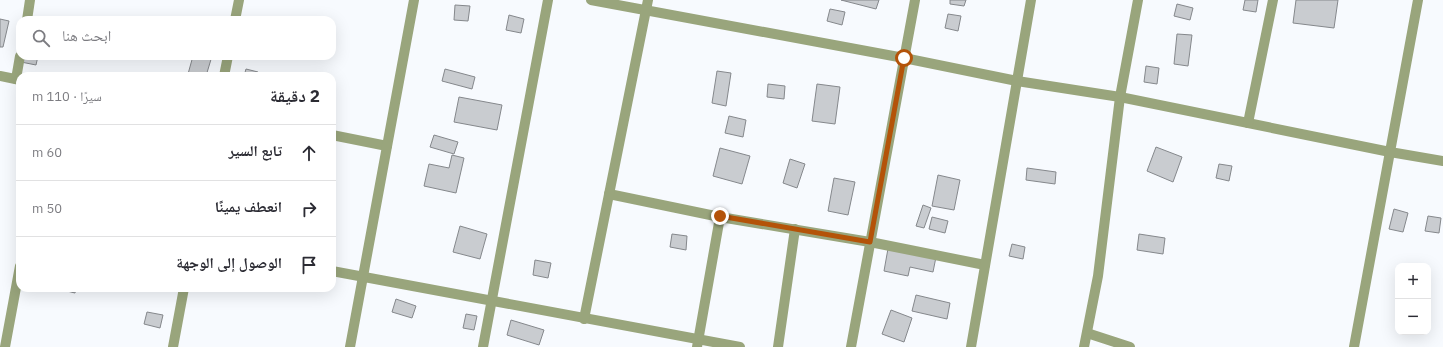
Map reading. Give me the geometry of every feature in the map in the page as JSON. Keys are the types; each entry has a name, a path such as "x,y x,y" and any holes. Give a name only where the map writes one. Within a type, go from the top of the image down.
{"street":[{"path":"27,16 30,0"},
{"path":"236,16 239,0"},
{"path":"350,347 414,0"},
{"path":"483,347 493,302 548,0"},
{"path":"591,0 904,58 1017,81 1120,97 1390,152 1443,161"},
{"path":"584,319 648,0"},
{"path":"851,347 915,0"},
{"path":"971,347 1031,0"},
{"path":"1084,347 1098,276 1120,97 1138,0"},
{"path":"1248,123 1273,0"},
{"path":"1354,347 1418,0"},
{"path":"19,72 20,60"},
{"path":"225,72 227,60"},
{"path":"0,76 16,79"},
{"path":"336,136 387,146"},
{"path":"609,194 720,216 870,242 985,265"},
{"path":"698,344 720,216"},
{"path":"778,347 795,229"},
{"path":"336,272 584,319 698,344 740,347"},
{"path":"5,347 16,288"},
{"path":"173,347 183,292"},
{"path":"1087,334 1130,347"}],"building":[{"path":"841,0 879,0 876,9"},
{"path":"950,0 966,0 964,6 950,4"},
{"path":"1245,0 1258,0 1256,12 1243,10"},
{"path":"1296,0 1338,0 1334,28 1293,23"},
{"path":"1177,4 1193,8 1190,20 1174,16"},
{"path":"455,5 470,6 468,21 454,20"},
{"path":"830,9 845,12 842,25 827,21"},
{"path":"948,14 961,16 958,31 945,28"},
{"path":"509,15 524,19 521,33 506,30"},
{"path":"0,19 9,21 3,47 0,47"},
{"path":"1177,34 1192,35 1188,66 1174,64"},
{"path":"21,60 37,60 36,65 21,62"},
{"path":"192,60 211,60 207,72 189,72"},
{"path":"1146,66 1159,68 1157,84 1144,82"},
{"path":"246,69 258,72 245,72"},
{"path":"445,69 475,77 472,89 442,81"},
{"path":"717,71 731,73 726,106 712,103"},
{"path":"768,84 785,86 784,99 767,97"},
{"path":"817,84 840,87 835,124 812,121"},
{"path":"459,97 502,105 497,130 454,122"},
{"path":"729,116 746,120 743,137 725,133"},
{"path":"434,135 458,142 454,154 430,147"},
{"path":"1156,147 1182,157 1173,182 1147,171"},
{"path":"720,148 750,156 742,184 713,176"},
{"path":"452,155 464,158 456,193 424,186 429,164 449,168"},
{"path":"790,159 805,164 797,188 783,183"},
{"path":"1219,164 1232,166 1229,181 1216,178"},
{"path":"1027,168 1056,172 1055,184 1026,180"},
{"path":"938,175 960,180 954,210 932,206"},
{"path":"834,178 855,182 848,215 828,211"},
{"path":"923,205 931,208 924,228 916,226"},
{"path":"1394,209 1408,213 1403,232 1389,229"},
{"path":"1428,216 1441,218 1439,233 1425,231"},
{"path":"932,217 948,221 945,233 929,229"},
{"path":"460,226 487,234 480,259 453,252"},
{"path":"672,234 687,236 686,250 670,247"},
{"path":"1139,234 1165,238 1163,254 1137,250"},
{"path":"889,243 937,252 933,272 910,267 908,276 884,271"},
{"path":"1012,244 1025,247 1023,259 1009,256"},
{"path":"535,260 551,263 548,278 533,275"},
{"path":"916,295 950,303 947,319 912,311"},
{"path":"396,299 416,306 412,318 392,312"},
{"path":"891,310 912,318 904,342 882,334"},
{"path":"147,312 163,315 160,328 144,324"},
{"path":"466,314 477,316 474,330 463,328"},
{"path":"511,320 544,330 539,345 507,335"}],"route":[{"path":"720,216 870,242 904,58"}]}
